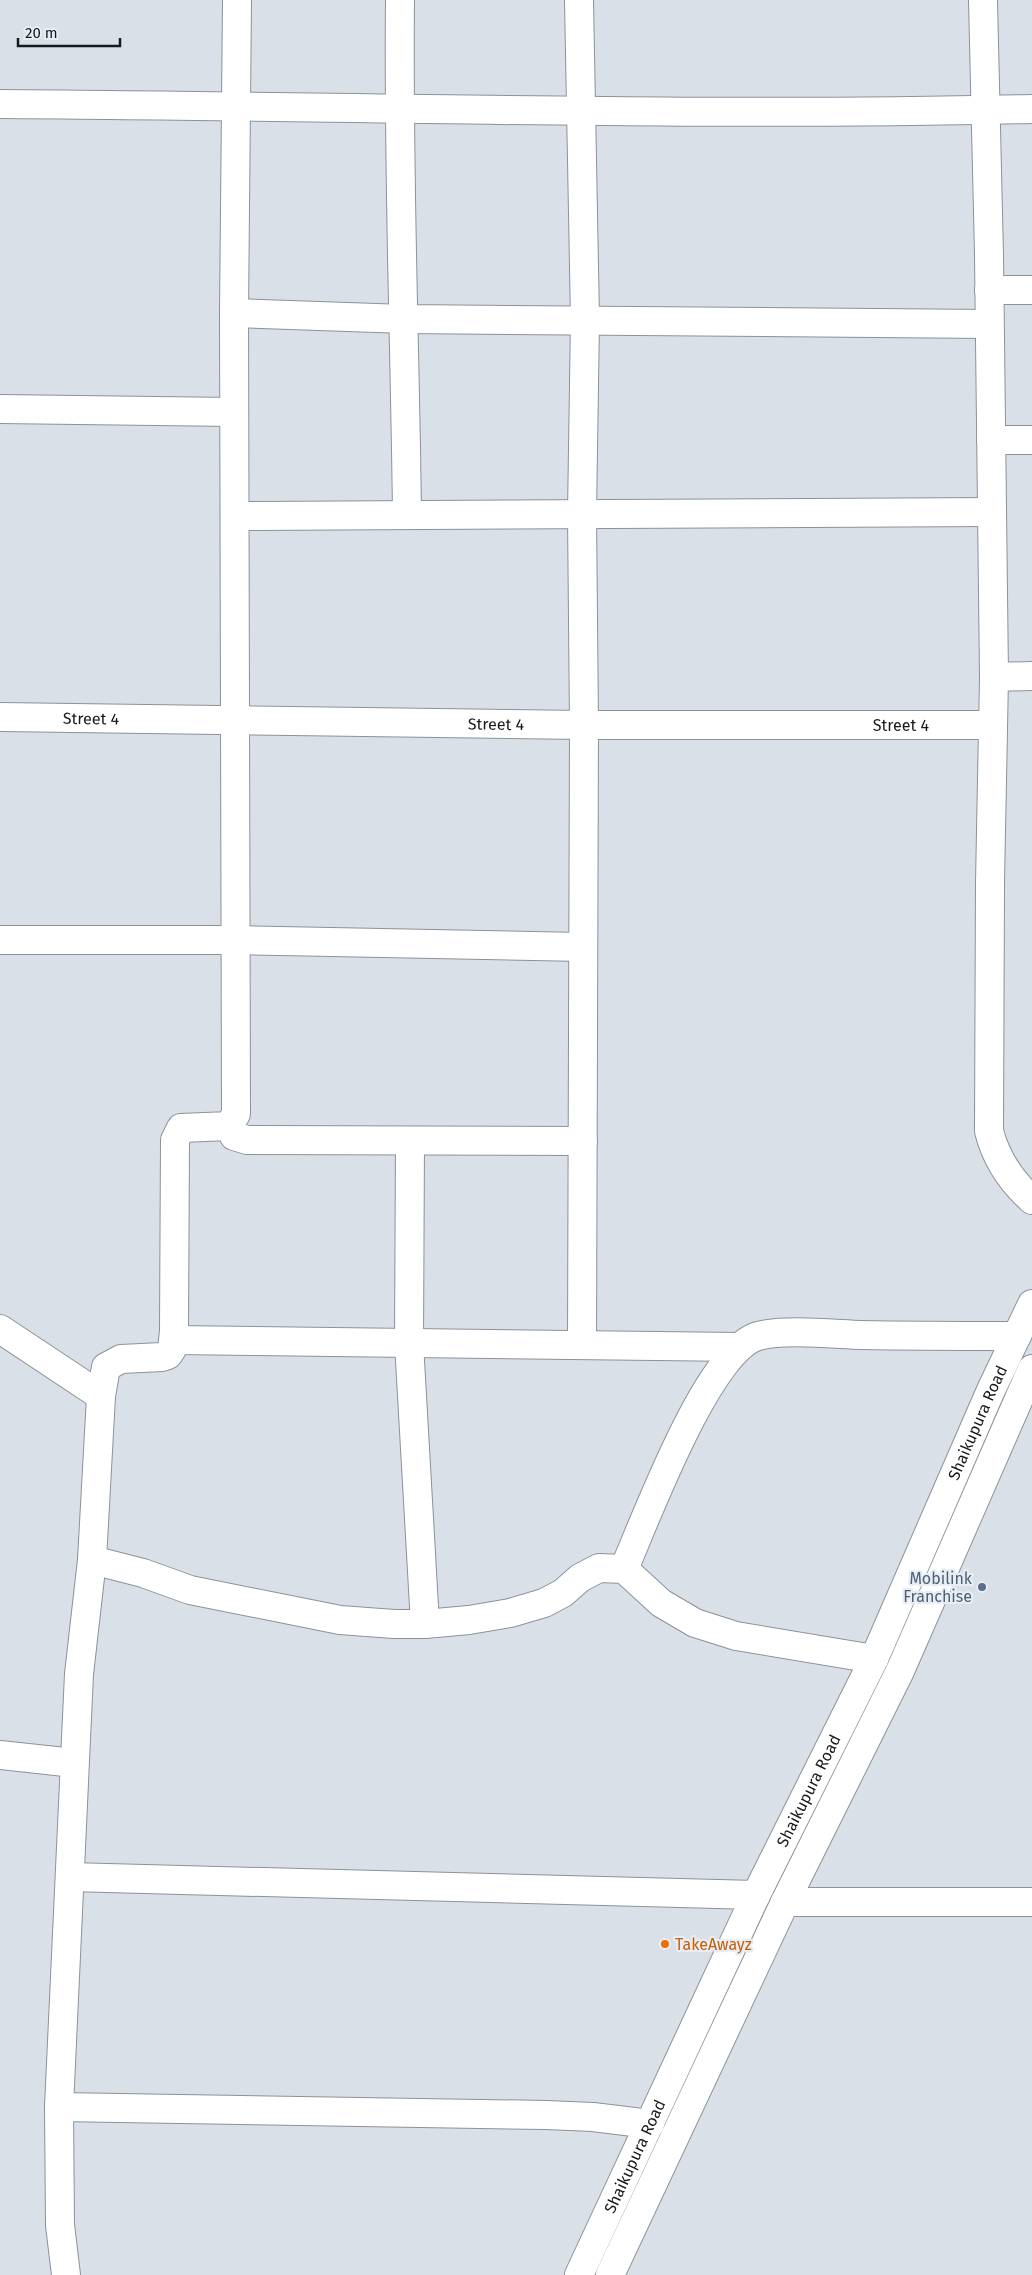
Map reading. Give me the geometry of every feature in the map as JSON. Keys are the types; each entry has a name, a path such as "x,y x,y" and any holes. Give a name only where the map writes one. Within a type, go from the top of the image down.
{"street":[{"path":"229,1126 236,1114 234,313 237,0"},
{"path":"400,0 399,109 405,319 406,515"},
{"path":"579,0 585,320 582,514 584,725 582,1345"},
{"path":"983,0 994,677 990,893 989,1131 994,1151 1017,1186 1032,1200"},
{"path":"0,104 237,105 581,112 1032,109"},
{"path":"989,290 1032,290"},
{"path":"234,313 405,319 989,324"},
{"path":"0,410 234,412"},
{"path":"991,440 1032,440"},
{"path":"235,516 992,512"},
{"path":"994,677 1032,676"},
{"name":"Street 4","path":"0,717 584,725 993,725"},
{"path":"0,940 235,940 583,948"},
{"path":"229,1126 234,1136 247,1140 583,1141"},
{"path":"66,2275 60,2225 59,2107 79,1674 92,1560 101,1396 106,1367 121,1359 168,1355 174,1340 175,1140 181,1128 229,1126"},
{"path":"410,1141 409,1343 425,1624"},
{"name":"Shaikupura Road","path":"579,2275 756,1895 874,1659 987,1398 1032,1304"},
{"path":"0,1330 101,1396"},
{"path":"624,1569 686,1427 715,1376 740,1347 758,1336 797,1333 1017,1336"},
{"path":"174,1340 740,1347"},
{"name":"Shaikupura Road","path":"610,2275 785,1902 900,1671 1032,1369"},
{"path":"92,1560 143,1573 190,1590 300,1613 340,1620 425,1624 469,1620 510,1613 544,1603 563,1592 580,1578 599,1568 624,1569 661,1603 695,1623 736,1636 874,1659"},
{"path":"0,1754 74,1763"},
{"path":"70,1877 756,1895"},
{"path":"785,1902 1032,1902"},
{"path":"59,2107 546,2115 593,2117 650,2124"}],"place":[{"name":"Mobilink Franchise","path":"982,1587"},
{"name":"TakeAwayz","path":"665,1944"}]}
